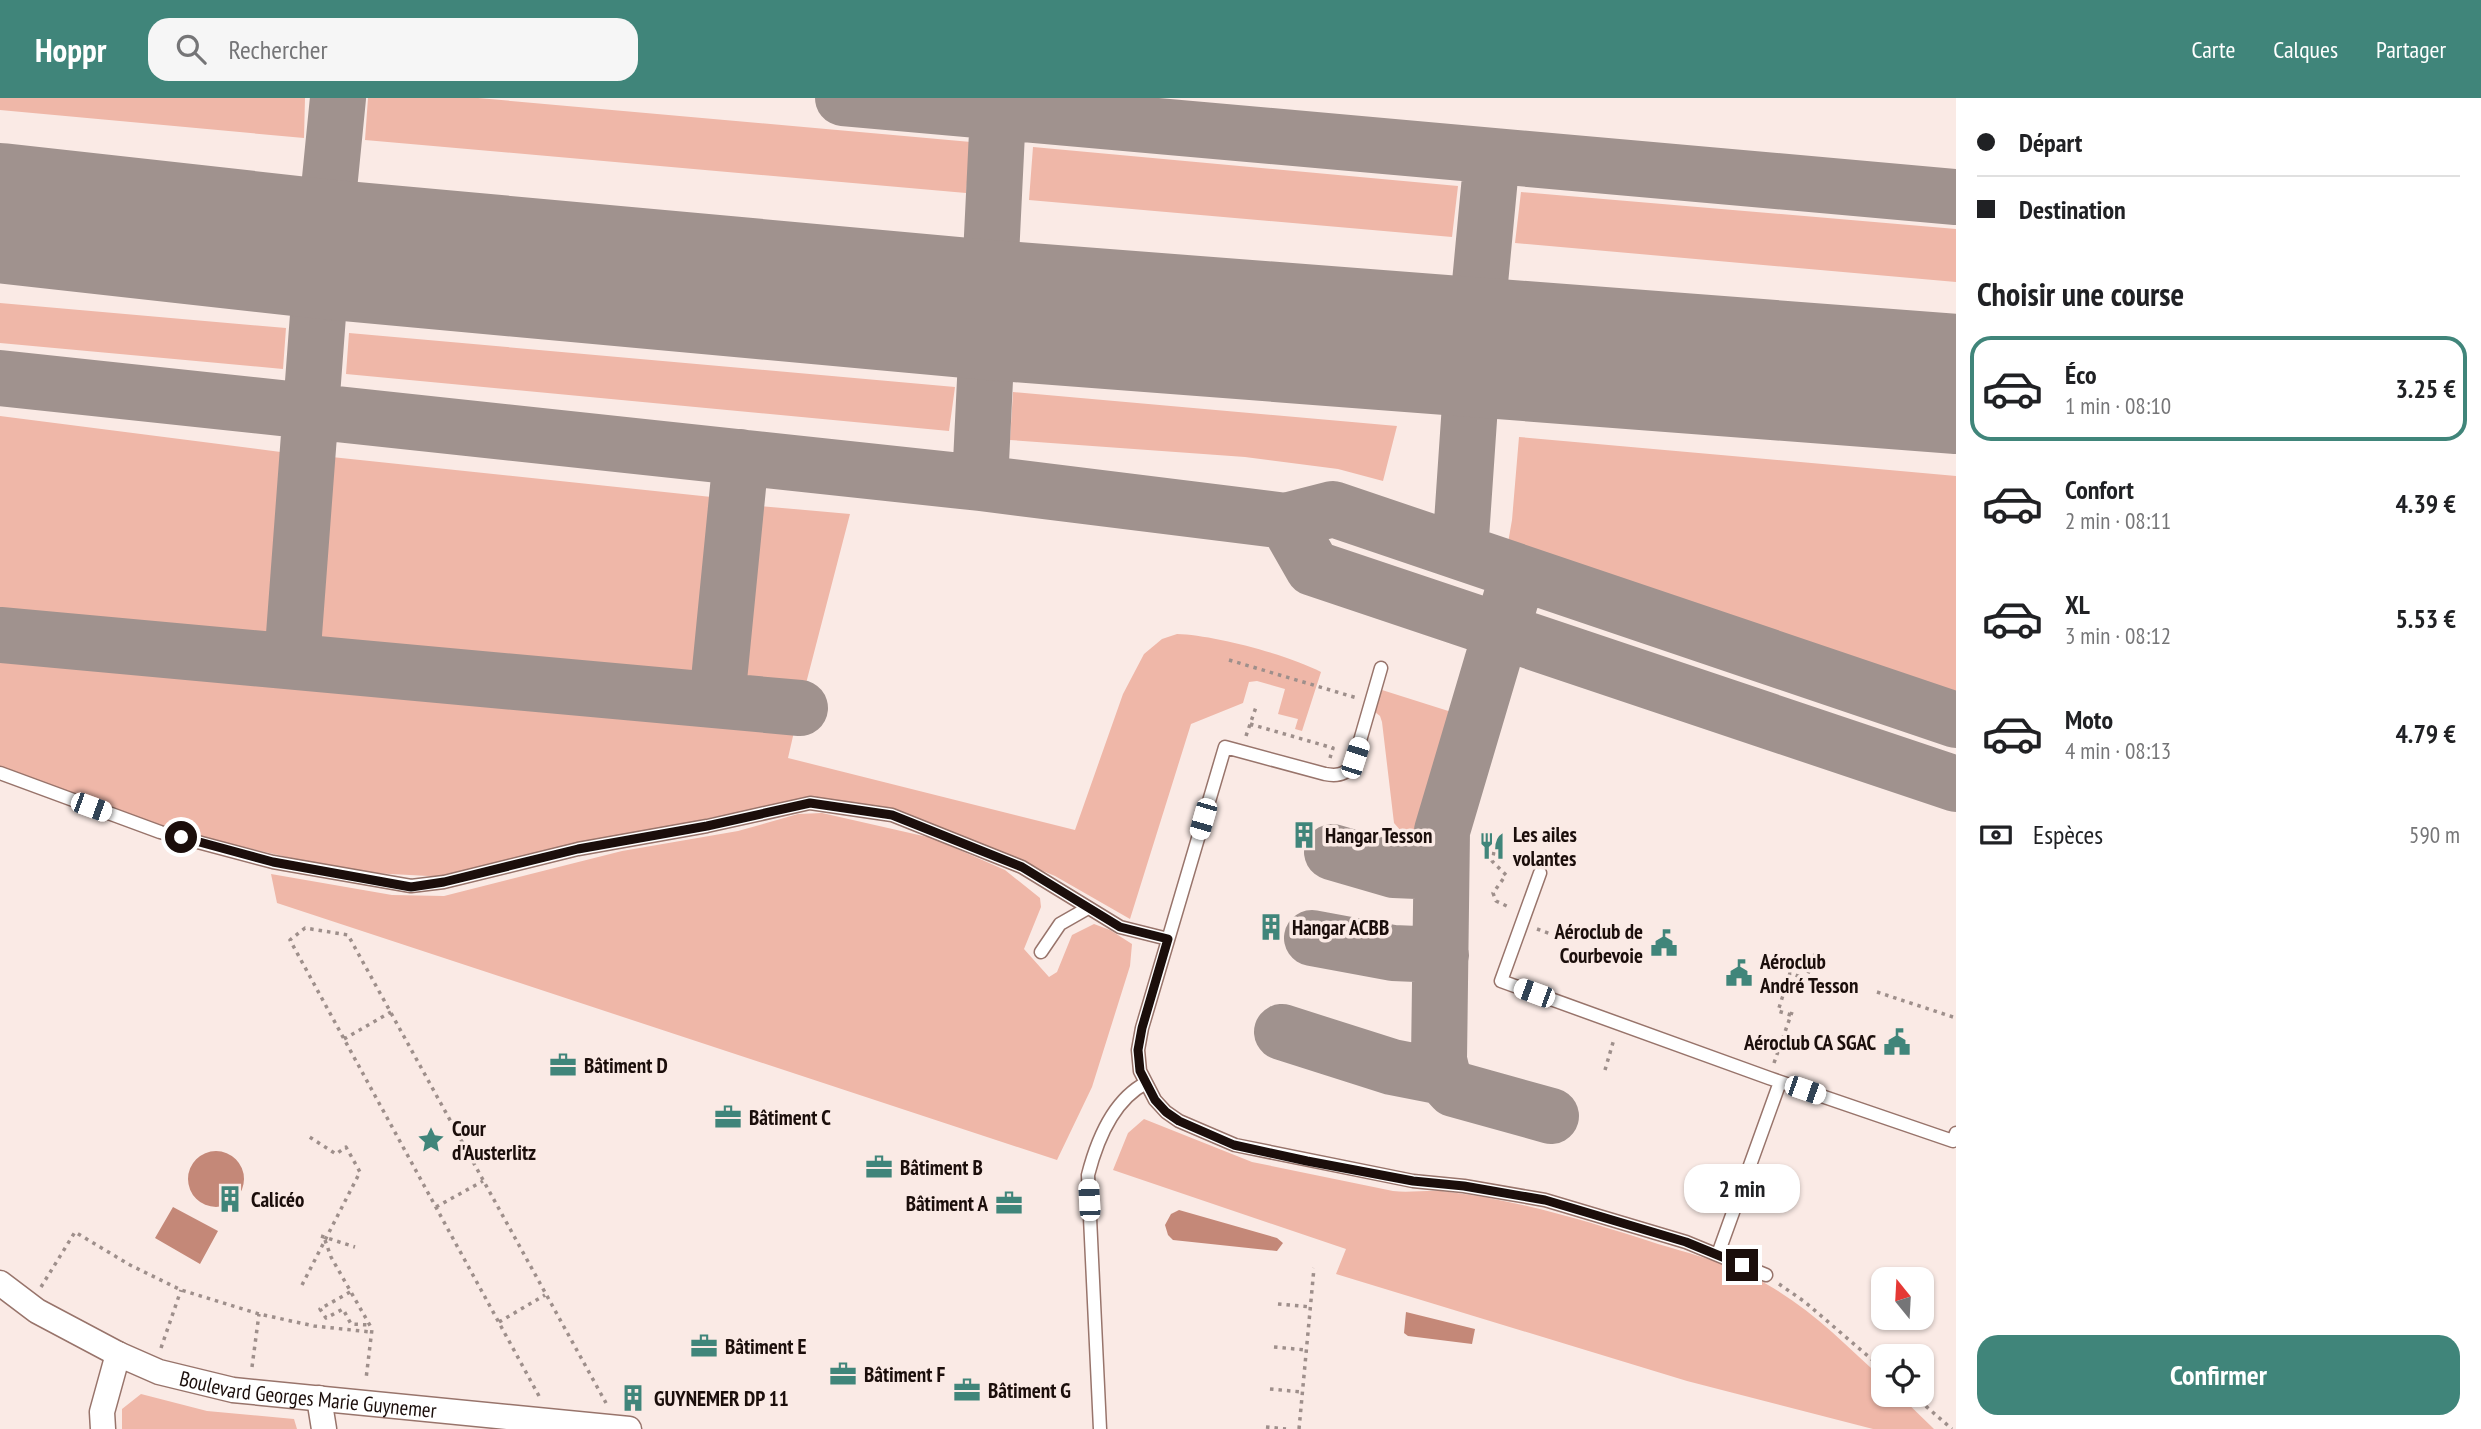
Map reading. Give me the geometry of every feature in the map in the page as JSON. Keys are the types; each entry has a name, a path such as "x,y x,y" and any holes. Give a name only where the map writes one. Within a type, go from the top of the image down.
{"street":[{"name":"Boulevard Georges Marie Guynemer","path":"0,1283 37,1311 118,1354 159,1372 233,1390 629,1429"},
{"path":"103,1429 102,1412 118,1354"},
{"path":"319,1398 324,1429"}],"lane":[{"path":"1381,668 1350,769 1335,776 1225,747 1142,1028 1138,1050 1140,1071 1155,1100 1166,1112 1201,1132 1234,1145 1413,1181 1464,1186 1545,1200 1686,1242 1766,1275"},
{"path":"0,773 160,832 273,862 411,887 444,882 578,849 707,826 810,803 892,815 1022,867 1120,927 1168,939"},
{"path":"1540,873 1501,981 1774,1080 1953,1141 1956,1133"},
{"path":"1041,952 1060,924 1088,908"},
{"path":"1718,1254 1774,1080"},
{"path":"1100,1429 1088,1175 1093,1155 1111,1116 1127,1094 1146,1083"}],"path":[{"path":"1229,660 1372,702"},
{"path":"1225,747 1228,733 1245,737 1256,707"},
{"path":"1250,724 1333,748 1325,774"},
{"path":"1494,852 1492,861 1506,875 1493,893 1496,901 1523,919 1562,938 1565,932"},
{"path":"539,1396 290,940 305,928 348,934 606,1403"},
{"path":"1774,1080 1791,1014 1778,1011 1790,973 1806,979 1815,954"},
{"path":"1877,992 1956,1018"},
{"path":"343,1039 391,1012"},
{"path":"1605,1070 1619,1023"},
{"path":"302,1285 323,1237 360,1172 346,1147 336,1154 309,1136"},
{"path":"435,1208 483,1181"},
{"path":"41,1287 75,1232 130,1265 181,1290 259,1314 314,1326 371,1333"},
{"path":"323,1237 355,1247"},
{"path":"323,1237 331,1257 370,1325 366,1379"},
{"path":"1299,1429 1314,1268"},
{"path":"1766,1275 1805,1302 1871,1359"},
{"path":"162,1348 181,1290"},
{"path":"351,1292 320,1309 326,1318 343,1309 351,1324 370,1325"},
{"path":"498,1323 545,1295"},
{"path":"1278,1304 1311,1307"},
{"path":"252,1367 259,1314"},
{"path":"1274,1347 1307,1350"},
{"path":"1270,1389 1303,1392"},
{"path":"1927,1407 1952,1429"},
{"path":"1266,1427 1286,1429"}],"shaded area":[{"path":"0,98 305,98 304,138 0,110"},
{"path":"368,98 478,98 971,142 966,193 365,140"},
{"path":"1033,147 1458,186 1452,237 1029,200"},
{"path":"1521,192 1956,229 1956,282 1515,243"},
{"path":"0,303 286,328 283,369 0,343"},
{"path":"349,333 955,387 949,431 346,374"},
{"path":"1013,392 1397,426 1383,481 1338,469 1245,457 1010,440"},
{"path":"0,416 296,454 290,538 275,645 0,623"},
{"path":"1519,437 1956,476 1956,707 1506,554 1512,520"},
{"path":"322,456 721,498 727,502 707,688 307,648"},
{"path":"749,505 850,514 803,695 731,688"},
{"path":"1177,634 1251,647 1321,672 1302,731 1295,729 1298,719 1278,714 1285,689 1257,681 1249,682 1243,703 1191,724 1130,919 1055,876 915,818 804,799 656,829 447,877 353,872 169,830 0,767 0,650 796,723 788,758 1075,830 1123,694 1144,654 1162,639"},
{"path":"1382,690 1461,715 1435,807 1430,837 1401,831 1394,823 1382,722 1375,712"},
{"path":"822,813 932,838 1005,870 1040,898 1041,907 1024,949 1049,977 1057,972 1072,935 1094,924 1110,930 1132,944 1130,966 1092,1087 1057,1160 277,903 271,874 392,895 444,896 622,851 738,831 798,814"},
{"path":"1144,1119 1252,1162 1393,1191 1441,1191 1523,1205 1605,1227 1728,1266 1784,1295 1814,1317 1871,1368 1871,1407 1911,1407 1934,1429 1873,1429 1687,1381 1336,1274 1346,1249 1113,1170 1128,1133"},
{"path":"210,1151 222,1151 232,1155 240,1163 244,1179 240,1195 232,1203 222,1207 210,1207 200,1203 192,1195 188,1185 188,1173 192,1163 200,1155"},
{"path":"173,1207 218,1231 200,1264 155,1238"},
{"path":"1179,1210 1277,1238 1283,1243 1277,1251 1173,1240 1165,1225 1171,1214"},
{"path":"1406,1312 1475,1329 1472,1344 1408,1336 1404,1333"},
{"path":"141,1394 207,1411 294,1419 297,1429 122,1429 122,1409"}],"taxiway":[{"path":"292,661 323,249 338,98"},
{"path":"843,98 1956,197"},
{"path":"980,483 998,112"},
{"path":"1460,552 1474,346 1492,156"},
{"path":"0,378 980,483 1286,521 1333,509 1956,720"},
{"path":"717,700 741,457"},
{"path":"1286,521 1313,568 1956,784"},
{"path":"1512,595 1442,831 1439,1060 1443,1077 1454,1089 1551,1116"},
{"path":"0,635 800,708"},
{"path":"1332,852 1394,870 1441,872"},
{"path":"1312,938 1393,953 1441,955"},
{"path":"1282,1032 1392,1067 1443,1077"}],"runway":[{"path":"0,213 323,249 989,310 1956,384"}],"place":[{"name":"Hangar Tesson","path":"1304,835"},
{"name":"Les ailes volantes","path":"1492,846"},
{"name":"Hangar ACBB","path":"1271,927"},
{"name":"Aéroclub de Courbevoie","path":"1664,943"},
{"name":"Aéroclub André Tesson","path":"1739,973"},
{"name":"Aéroclub CA SGAC","path":"1897,1042"},
{"name":"Bâtiment D","path":"563,1065"},
{"name":"Bâtiment C","path":"728,1117"},
{"name":"Cour d'Austerlitz","path":"431,1140"},
{"name":"Bâtiment B","path":"879,1167"},
{"name":"Calicéo","path":"230,1199"},
{"name":"Bâtiment A","path":"1009,1203"},
{"name":"Bâtiment E","path":"704,1346"},
{"name":"Bâtiment F","path":"843,1374"},
{"name":"Bâtiment G","path":"967,1390"},
{"name":"GUYNEMER DP 11","path":"633,1398"}],"route":[{"path":"181,837 273,862 411,887 444,882 578,849 707,826 810,803 892,815 1022,867 1120,927 1168,939 1138,1050 1140,1071 1155,1100 1179,1121 1234,1145 1307,1161 1413,1181 1513,1193 1545,1200 1686,1242 1742,1265"}]}
